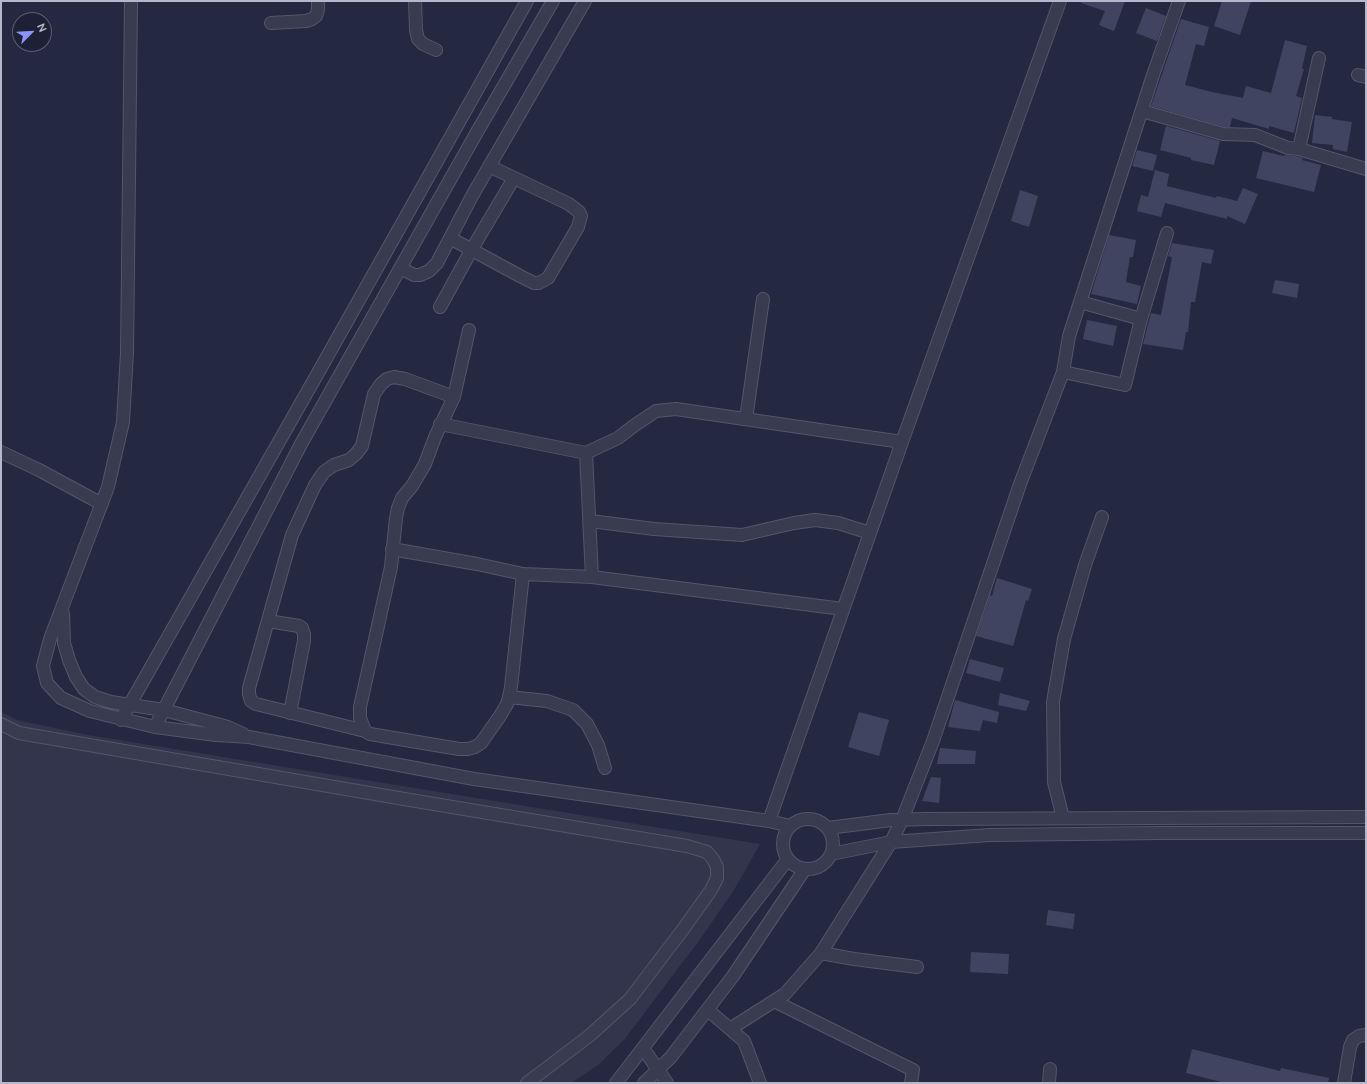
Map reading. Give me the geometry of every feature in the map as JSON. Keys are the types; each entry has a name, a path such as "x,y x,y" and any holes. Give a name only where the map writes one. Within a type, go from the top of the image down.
{"street":[{"path":"131,1 127,353 123,422 108,487 50,639 43,666 46,683 61,698 90,711 121,720 155,727 216,735 249,737 474,779 769,821 790,826"},
{"path":"271,23 306,21 312,19 316,16 318,1"},
{"path":"415,1 416,30 418,39 423,44 436,50"},
{"path":"121,720 527,1"},
{"path":"155,727 301,444 476,132 552,1"},
{"path":"400,268 414,275 420,275 429,271 437,264 459,219 585,1"},
{"path":"769,821 902,442 1060,1"},
{"path":"730,1029 785,994 821,953 891,842 902,820 933,741 1020,484 1062,372 1069,336 1153,75 1179,1"},
{"path":"1299,149 1319,58"},
{"path":"1142,111 1223,134 1255,135 1288,148 1299,149 1366,169"},
{"path":"450,238 520,276 534,283 539,283 548,278 578,226 581,216 579,212 570,204 489,166"},
{"path":"440,306 514,178"},
{"path":"1062,372 1125,385 1141,319 1167,233"},
{"path":"746,419 763,299"},
{"path":"1080,302 1141,319"},
{"path":"365,731 360,718 360,707 390,567 398,508 402,498 412,486 425,464 440,424 454,397 469,330"},
{"path":"454,397 405,378 394,377 387,379 381,384 374,394 362,446 349,460 334,465 324,472 315,484 292,535 248,688 251,700 256,704 378,735 468,749 475,747 481,743 500,716 507,704 512,687 523,574"},
{"path":"440,424 586,453 618,438 656,412 676,409 902,442"},
{"path":"1,452 39,470 102,504"},
{"path":"586,453 592,577"},
{"path":"1063,818 1054,782 1053,702 1064,639 1085,565 1102,517"},
{"path":"590,521 654,529 742,535 794,523 815,520 838,523 870,533"},
{"path":"392,549 523,574 592,577 843,609"},
{"path":"63,606 64,643 69,660 76,677 84,689 95,697 129,706 164,710 228,727 249,737"},
{"path":"268,621 299,626 302,628 304,634 304,641 290,713"},
{"path":"509,697 547,701 573,710 587,724 598,745 605,768"},
{"path":"1,724 18,733 687,846 707,852 717,867 717,878 711,890 630,999 589,1036 527,1083"},
{"path":"828,828 902,820 1366,817"},
{"path":"809,818 821,822 828,828 832,835 833,842 831,854 823,864 817,867 805,869 799,867 788,859 783,846 783,839 785,832 790,826 796,821 809,818"},
{"path":"831,854 891,842 990,834 1366,833"},
{"path":"616,1083 788,859"},
{"path":"644,1083 671,1058 734,976 805,869"},
{"path":"821,953 917,967"},
{"path":"774,1001 913,1070 911,1083"},
{"path":"708,1010 744,1041 760,1083"},
{"path":"1344,1083 1350,1047 1353,1040 1359,1036 1366,1035"},
{"path":"643,1048 667,1083"},
{"path":"1049,1083 1050,1069"}],"shaded area":[{"path":"1,712 17,720 88,735 760,844 734,890 701,938 624,1040 598,1065 571,1083 1,1083"}],"building":[{"path":"1081,1 1125,1 1114,31 1099,25 1105,11 1081,3"},
{"path":"1222,1 1251,1 1240,35 1214,26"},
{"path":"1146,8 1166,16 1157,41 1136,33"},
{"path":"1181,19 1209,27 1204,46 1196,44 1185,85 1212,92 1243,98 1246,86 1271,93 1285,40 1307,46 1302,69 1304,69 1296,96 1302,98 1294,133 1269,126 1269,129 1232,118 1230,127 1224,127 1151,106"},
{"path":"1315,115 1352,122 1347,152 1333,149 1333,145 1312,143"},
{"path":"1166,126 1220,141 1214,165 1191,160 1191,158 1160,150"},
{"path":"1137,150 1157,155 1153,171 1132,166"},
{"path":"1263,151 1284,156 1295,156 1303,158 1302,160 1321,165 1314,192 1256,178"},
{"path":"1155,170 1169,174 1167,186 1216,198 1217,196 1237,201 1243,188 1258,194 1245,224 1227,216 1227,219 1165,203 1161,217 1137,211 1141,195 1148,197"},
{"path":"1020,190 1038,196 1029,227 1011,221"},
{"path":"1109,235 1136,240 1133,257 1130,257 1126,282 1141,286 1137,304 1091,294"},
{"path":"1172,243 1214,250 1211,264 1202,262 1195,302 1191,302 1188,332 1186,332 1183,350 1143,344 1151,313 1161,315 1172,257 1168,256"},
{"path":"1275,280 1299,284 1297,298 1272,293"},
{"path":"1087,320 1117,326 1113,346 1083,339"},
{"path":"997,578 1032,589 1028,601 1026,600 1013,646 976,636 990,595 992,596"},
{"path":"970,659 1004,668 1000,682 966,673"},
{"path":"1000,693 1030,701 1026,711 998,705"},
{"path":"955,700 999,712 997,723 983,720 980,731 948,727"},
{"path":"859,712 889,720 879,756 848,747"},
{"path":"940,748 976,751 975,764 937,764"},
{"path":"931,777 941,778 939,803 922,801"},
{"path":"1048,910 1075,914 1073,929 1046,925"},
{"path":"971,952 1009,954 1008,974 970,972"},
{"path":"1192,1049 1280,1071 1281,1068 1329,1078 1328,1083 1225,1083 1186,1073"}]}
